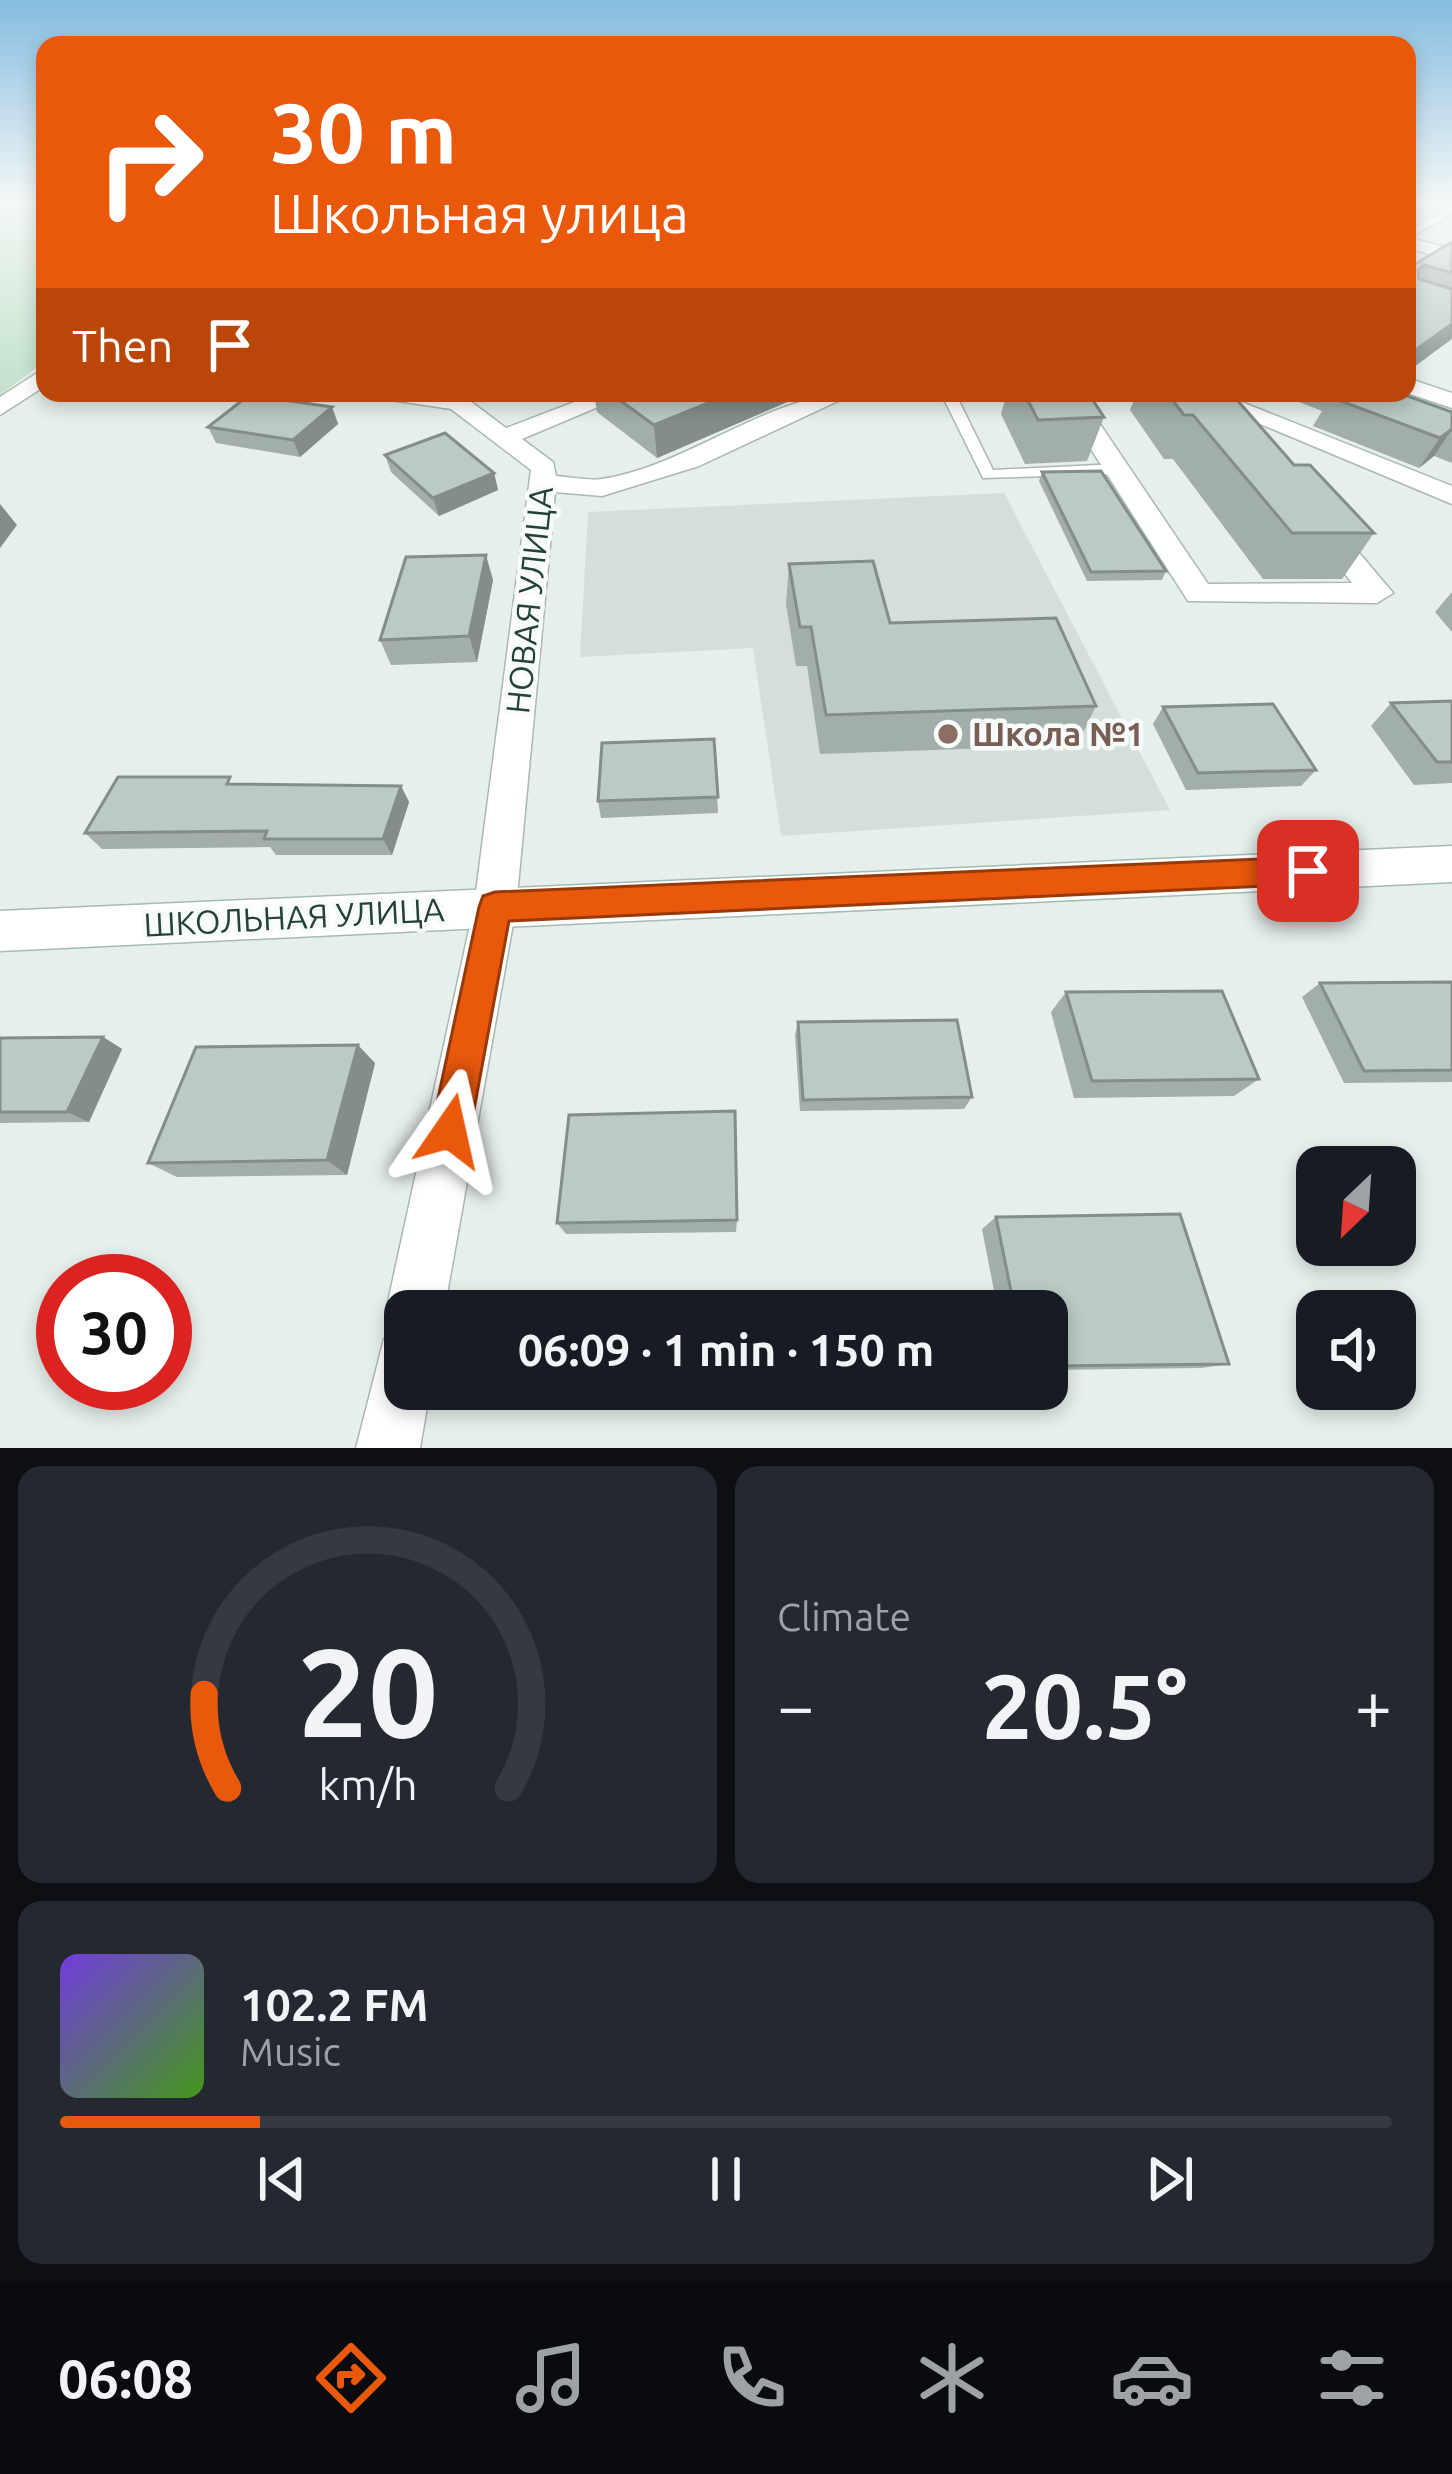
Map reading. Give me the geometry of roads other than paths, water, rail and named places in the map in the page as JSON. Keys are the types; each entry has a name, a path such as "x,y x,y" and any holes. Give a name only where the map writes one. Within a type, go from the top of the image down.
{"street":[{"path":"0,408 36,382"},
{"path":"1416,388 1452,401"},
{"name":"НОВАЯ УЛИЦА","path":"419,1290 495,907 544,468 469,402"},
{"path":"507,436 596,402"},
{"path":"542,483 602,488 690,460 822,402"},
{"path":"1073,402 1199,594 1376,592 1307,510"},
{"path":"1212,402 1255,447"},
{"path":"1219,402 1452,496"},
{"name":"ШКОЛЬНАЯ УЛИЦА","path":"0,931 1452,864"},
{"path":"388,1448 395,1410"}],"lane":[{"path":"952,402 988,475 1117,469"}],"place":[{"name":"Школа №1","path":"948,734"}]}
